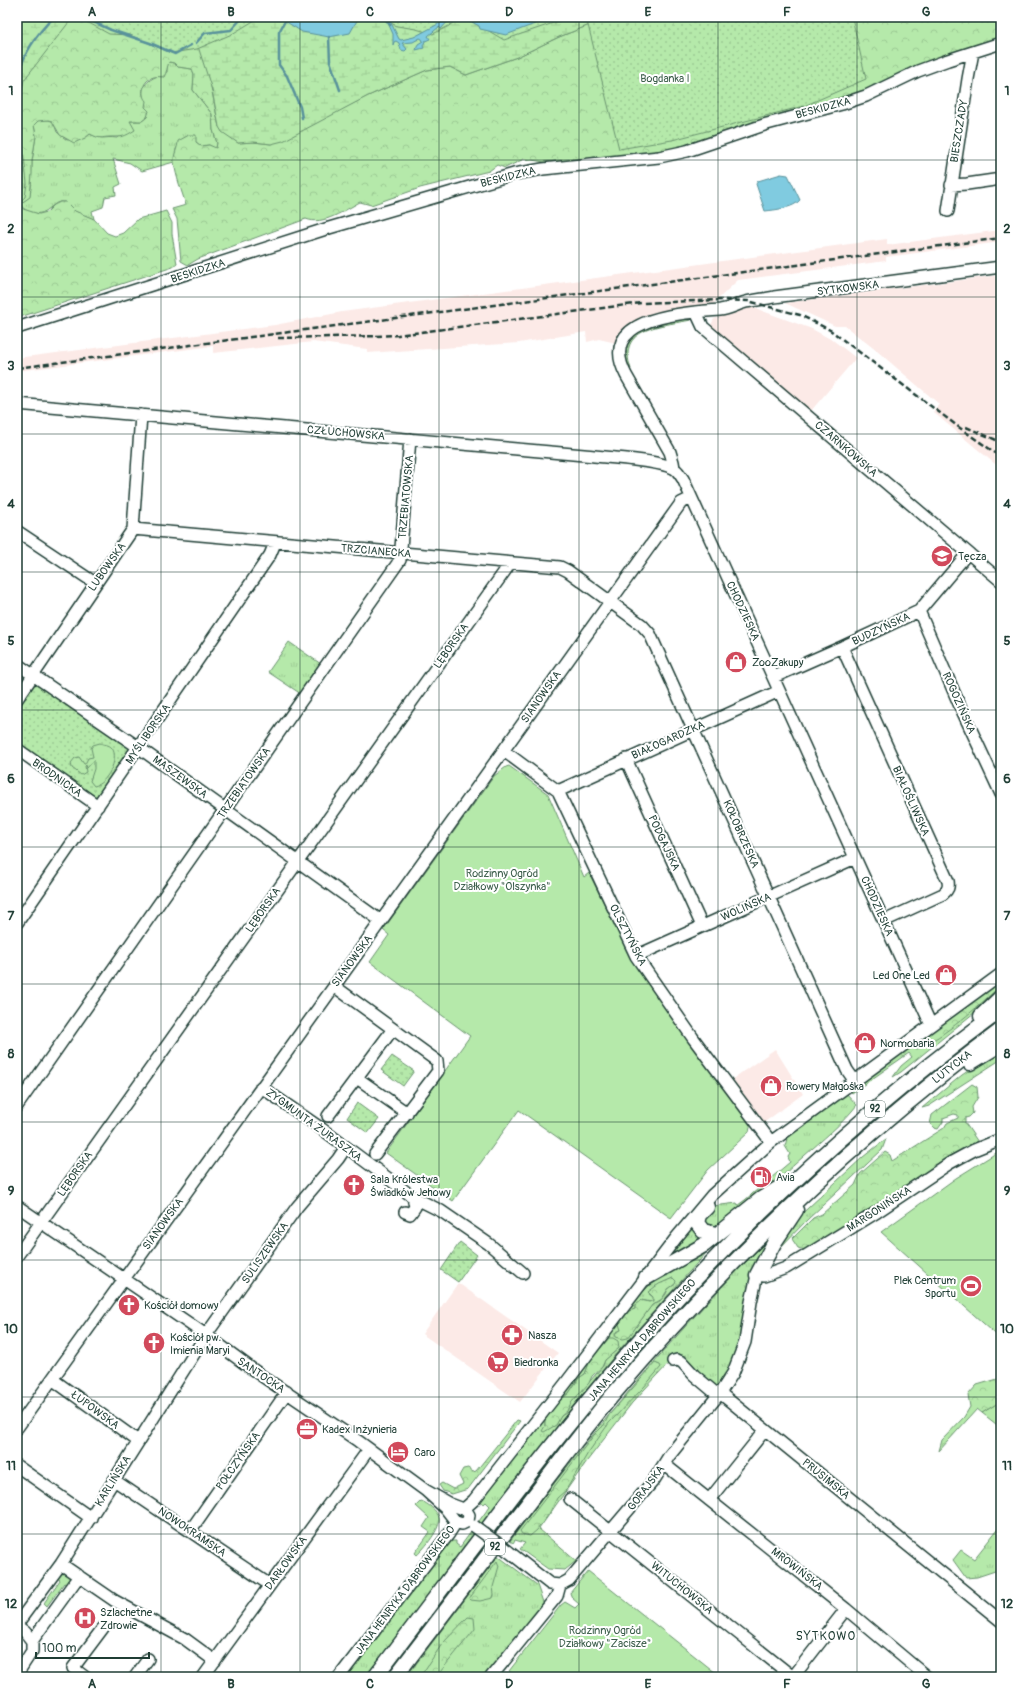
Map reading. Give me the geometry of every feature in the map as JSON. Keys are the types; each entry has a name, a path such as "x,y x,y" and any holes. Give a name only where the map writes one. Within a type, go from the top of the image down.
{"main road":[{"path":"953,1046 1001,997"},
{"name":"LUTYCKA","path":"953,1046 1001,1010"},
{"name":"LUTYCKA","path":"904,1106 1001,1030"},
{"path":"904,1106 1001,1044"},
{"name":"JANA HENRYKA DĄBROWSKIEGO","path":"375,1677 609,1376 700,1274 800,1176 878,1107 953,1046"},
{"name":"JANA HENRYKA DĄBROWSKIEGO","path":"395,1677 567,1452 608,1401 670,1331 719,1277 810,1188 904,1106"},
{"path":"646,1278 704,1245 761,1199 800,1176"},
{"path":"757,1275 774,1243 810,1188"},
{"path":"707,1207 700,1215 697,1223 703,1231 716,1234"}],"street":[{"name":"BESKIDZKA","path":"17,328 336,226 514,174 543,169 659,157 687,151 767,124 842,104 871,94 918,71 1001,43"},
{"name":"BIESZCZADY","path":"948,211 951,184 973,52"},
{"path":"951,184 967,184 1001,179"},
{"name":"SYTKOWSKA","path":"696,312 721,310 748,301 774,297 1001,267"},
{"name":"CHODZIESKA","path":"696,312 642,322 631,329 624,338 620,347 620,358 623,369 670,452 674,468 683,479 931,1025"},
{"name":"CZARNKOWSKA","path":"696,312 703,327 1001,581"},
{"name":"CZŁUCHOWSKA","path":"17,404 410,438 651,463 668,465 674,468"},
{"path":"133,529 141,415"},
{"name":"TRZEBIATOWSKA","path":"17,1106 400,560 410,438"},
{"name":"SIANOWSKA","path":"17,1428 504,751 609,602 681,503 691,498"},
{"name":"TRZCIANECKA","path":"133,529 560,567 609,602"},
{"name":"LUBOWSKA","path":"17,699 133,529"},
{"path":"17,531 95,584"},
{"name":"MYŚLIBORSKA","path":"17,924 270,555 275,542"},
{"name":"BUDZYŃSKA","path":"774,677 919,611 968,553"},
{"name":"LĘBORSKA","path":"17,1256 507,568 509,563"},
{"name":"KOŁOBRZESKA","path":"609,602 648,630 694,728 768,897 854,1080"},
{"name":"ROGOZIŃSKA","path":"919,611 960,706 1001,794"},
{"name":"BIAŁOŚLIWSKA","path":"842,647 948,881 947,891 943,894 884,921"},
{"name":"MASZEWSKA","path":"17,664 34,674 138,747 381,921"},
{"name":"BIAŁOGARDZKA","path":"558,791 694,728 779,691"},
{"name":"BRODNICKA","path":"17,749 98,806"},
{"name":"OLSZTYŃSKA","path":"504,751 558,791 636,956 693,1038 771,1142"},
{"name":"PODGAJSKA","path":"626,759 702,926"},
{"name":"WOLIŃSKA","path":"636,956 855,858"},
{"path":"471,1524 468,1513 462,1508 474,1500 688,1222 712,1196 771,1142 1001,974"},
{"path":"334,986 437,1061 439,1066 438,1071 375,1154"},
{"path":"328,1116 392,1029"},
{"path":"357,1078 407,1113"},
{"name":"ZYGMUNTA ŻURASZKA","path":"261,1087 346,1147 413,1197 441,1211 489,1244 523,1273"},
{"name":"MARGONIŃSKA","path":"757,1275 764,1276 786,1268 876,1212 950,1163 969,1152 1001,1139"},
{"name":"SULISZEWSKA","path":"206,1335 297,1207 346,1147"},
{"path":"405,1212 410,1214 415,1207 413,1197"},
{"name":"SANTOCKA","path":"17,1206 206,1335 259,1374 369,1449 425,1490 446,1509 455,1520"},
{"name":"GORAJSKA","path":"560,1584 574,1575 654,1480 716,1392 733,1373 745,1342 757,1275"},
{"name":"KARLIŃSKA","path":"17,1625 61,1564 206,1335"},
{"name":"PRUSIMSKA","path":"673,1361 677,1360 682,1362 694,1375 765,1430 1001,1621"},
{"name":"ŁUPOWSKA","path":"52,1379 138,1441"},
{"name":"POŁCZYŃSKA","path":"190,1531 287,1392"},
{"path":"709,1500 765,1430"},
{"name":"DARŁOWSKA","path":"203,1677 369,1449"},
{"name":"MROWIŃSKA","path":"664,1464 846,1609 927,1677"},
{"path":"17,1466 90,1518"},
{"name":"NOWOKRAMSKA","path":"114,1480 270,1585"},
{"name":"SANTOCKA","path":"425,1490 462,1508"},
{"name":"WITUCHOWSKA","path":"570,1499 611,1530 793,1677"},
{"name":"JANA HENRYKA DĄBROWSKIEGO","path":"339,1677 448,1535 455,1520 455,1511 462,1508"},
{"path":"455,1520 462,1524 471,1524 550,1584 560,1584 557,1596 491,1677"},
{"path":"61,1564 115,1601 185,1639 215,1661"},
{"path":"17,1674 32,1651 32,1641 79,1576"},
{"path":"793,1677 846,1609"},
{"path":"17,1625 32,1641"},
{"path":"85,1677 73,1668 103,1628"},
{"path":"135,1677 148,1659"}],"shaded area":[{"path":"1001,230 1001,242 886,257 886,261 738,280 712,305 639,319 631,323 616,343 599,339 587,342 586,332 519,343 367,353 367,349 313,342 213,353 213,346 17,371 17,358 275,325 342,312 887,239 887,245"},
{"path":"1001,275 1001,469 933,412 939,404 845,326 835,326 785,303"},
{"path":"749,306 812,329 834,341 856,358 810,412 710,327 714,319"},
{"path":"775,1049 803,1094 762,1124 731,1080"},
{"path":"458,1283 558,1353 520,1402 422,1334"}],"green space":[{"path":"17,17 197,17 219,127 238,143 254,142 271,144 368,96 427,70 450,67 466,75 517,57 559,37 610,17 1001,17 1001,41 863,94 831,100 751,126 667,150 612,159 545,162 524,159 505,168 497,165 489,171 420,188 371,205 360,202 327,219 313,221 306,219 198,259 188,265 181,261 177,219 172,209 186,205 175,168 174,159 178,141 189,135 196,135 196,142 201,146 209,145 216,148 217,143 213,130 212,114 193,90 194,74 192,69 178,67 174,63 169,62 164,77 154,77 147,81 143,87 143,94 146,101 145,107 149,111 147,117 142,121 130,121 135,130 126,135 121,137 101,138 90,134 74,143 60,135 52,121 38,121 34,125 36,136 32,161 30,197 20,204 23,209 39,214 47,212 54,205 60,202 66,202 75,211 94,219 107,233 115,236 123,233 138,219 166,211 172,223 172,234 177,264 173,267 17,318"},
{"path":"17,17 73,17 24,80 18,107 27,183 25,197 17,204"},
{"path":"78,17 260,17 232,34 197,49 171,53 130,35 109,34"},
{"path":"197,17 467,17 479,26 553,17 610,17 559,37 517,57 466,75 450,67 427,70 368,96 283,141 271,144 254,142 238,143 222,132 219,127 212,90 195,37"},
{"path":"379,17 463,17 433,34 397,26"},
{"path":"465,17 567,17 504,40"},
{"name":"Bogdanka I","path":"586,17 852,17 866,79 804,106 672,140 619,149"},
{"path":"169,62 174,63 178,67 192,69 194,74 193,90 212,114 213,130 217,143 216,149 209,145 201,146 196,142 178,146 176,149 174,162 142,171 130,163 113,159 121,184 115,187 116,195 105,197 103,207 92,211 94,219 76,212 64,202 57,203 43,213 38,214 25,210 20,204 30,196 32,161 36,136 34,125 38,120 53,121 57,132 67,140 85,138 90,134 101,138 117,138 129,121 142,121 147,117 143,100 144,88 150,80 167,72"},
{"path":"685,318 691,320 655,327 644,331 636,337 630,344 628,355 631,369 628,370 626,355 628,344 633,336 640,330 650,326"},
{"path":"289,642 321,664 301,694 268,672"},
{"path":"34,680 133,748 98,799 95,799 17,745 17,704"},
{"path":"100,743 108,745 112,748 114,758 113,764 107,776 103,781 94,786 90,781 94,769 94,760 87,768 86,765 85,766 86,772 81,775 72,768 71,763 75,758 79,757 85,764 88,758 93,757 91,748 93,745"},
{"name":"Rodzinny Ogród Działkowy \"Olszynka\"","path":"509,766 548,794 584,877 589,873 625,946 751,1123 749,1132 708,1170 671,1218 519,1110 453,1201 386,1153 470,1036 370,962 389,935 383,930 494,776"},
{"path":"1001,978 1001,991 901,1072 893,1077 901,1066 912,1057 909,1053 852,1093 850,1091"},
{"path":"1001,980 1001,985 950,1029 917,1049 913,1047 913,1045"},
{"path":"1001,1016 1001,1024 737,1253 390,1677 381,1677 502,1518 623,1366 746,1234 875,1116"},
{"path":"1001,1049 1001,1059 997,1062 929,1106 922,1108 962,1075"},
{"path":"392,1056 414,1071 403,1086 381,1070"},
{"path":"972,1084 977,1087 978,1097 972,1107 973,1113 969,1117 965,1118 965,1123 978,1142 944,1159 897,1192 805,1250 798,1248 792,1239 813,1218 822,1214 855,1185 860,1174 885,1152 890,1155 892,1161 944,1128 947,1123 958,1118 958,1115 954,1114 943,1118 943,1122 938,1129 934,1128 930,1124 932,1115"},
{"path":"846,1093 857,1105 845,1119 759,1196 736,1214 710,1231 702,1217 713,1206 737,1203 738,1205 790,1162 788,1157 790,1154 785,1146 788,1135"},
{"path":"357,1103 379,1119 368,1133 347,1118"},
{"path":"886,1139 882,1150 807,1220 775,1253 795,1220 863,1157"},
{"name":"Plek Centrum Sportu","path":"1001,1150 1001,1339 881,1232 956,1178"},
{"path":"691,1227 705,1237 657,1271"},
{"path":"775,1233 734,1363 717,1390 681,1360 669,1363 632,1403 587,1461 539,1529 576,1561 565,1570 548,1569 520,1549 525,1543 515,1540 513,1543 510,1541 572,1460 670,1343"},
{"path":"715,1240 716,1242 621,1348 573,1406 365,1677 347,1677 450,1541 456,1541 456,1544 460,1547 490,1506 486,1502 484,1504 480,1501 634,1301 651,1284","holes":["673,1278 674,1285 668,1289 660,1301 652,1305 629,1336 616,1332 621,1330 635,1309 635,1305 641,1300 651,1302 654,1298 649,1294 651,1291","609,1338 618,1349 605,1360 603,1366 571,1403 566,1413 561,1416 557,1423 545,1426 545,1420 556,1404 569,1393 579,1378 585,1374 590,1361"]},
{"path":"460,1242 477,1255 458,1282 441,1270"},
{"path":"673,1278 676,1281 675,1284 668,1289 662,1299 652,1305 628,1338 623,1339 616,1337 615,1333 621,1330 619,1324 629,1311 635,1309 635,1305 641,1300 649,1302 653,1301 653,1297 648,1292 659,1284"},
{"path":"609,1338 613,1338 618,1341 619,1348 605,1360 602,1367 592,1376 589,1383 571,1403 567,1411 561,1416 556,1425 544,1432 542,1431 545,1426 545,1420 556,1404 569,1393 579,1378 585,1374 590,1361"},
{"path":"655,1363 661,1367 609,1423 588,1453 566,1490 557,1498 549,1514 537,1530 530,1536 522,1534 520,1531 594,1435 604,1425 609,1415"},
{"path":"1001,1378 1001,1401 982,1413 977,1409 939,1451 942,1440 964,1417 970,1407 968,1395 977,1385"},
{"path":"1001,1401 1001,1428 982,1413"},
{"path":"517,1420 520,1421 468,1489 452,1494 443,1491 439,1485 442,1483 453,1489 463,1484 459,1476 463,1469 468,1468 473,1472 476,1471"},
{"path":"421,1501 429,1505 434,1510 438,1515 439,1522 432,1538 417,1555 415,1553 430,1532 423,1527 429,1518 416,1506"},
{"path":"1001,1525 1001,1572 998,1570 977,1577 966,1578 953,1560 961,1550 974,1559"},
{"path":"498,1556 537,1585 544,1605 487,1677 406,1677"},
{"path":"497,1561 499,1566 493,1587 493,1598 480,1601 470,1600 469,1599"},
{"name":"Rodzinny Ogród Działkowy \"Zacisze\"","path":"588,1571 721,1677 517,1677 509,1671 561,1605 565,1602 575,1608 579,1604 572,1598 570,1593"},
{"path":"61,1573 69,1576 69,1586 64,1583 47,1606 44,1603 60,1580 56,1577"},
{"path":"468,1617 474,1618 475,1629 436,1677 420,1677 442,1644"}],"water":[{"path":"287,17 359,17 350,33 329,37 302,32 285,21"},
{"path":"447,17 455,17 450,19 441,29 439,27 428,36 430,39 425,41 423,46 424,48 416,50 418,44 423,41 420,38 413,42 402,43 407,49 405,51 401,50 399,43 396,41 393,45 393,34 388,23 390,21 399,39 401,40 414,37 442,22"},
{"path":"467,17 553,17 506,35 480,29 479,26 470,22"},
{"path":"781,174 788,175 800,200 789,207 765,211 756,184 758,181"}],"waterway":[{"path":"17,80 26,54 42,30 54,17"},
{"path":"83,17 111,30 150,43 175,54 191,45"},
{"path":"196,43 205,33 231,30 241,19 247,17"},
{"path":"384,17 390,25"},
{"path":"285,21 279,32 279,65 287,76 300,107 302,118"},
{"path":"329,37 330,61 340,90"}],"railway":[{"path":"17,368 1001,238"},
{"path":"376,336 398,335 641,303 723,300 748,301 800,315 830,330 1001,457"},
{"path":"278,338 382,336"},
{"path":"966,427 1001,442"}],"place":[{"name":"Tęcza","path":"942,556"},
{"name":"ZooZakupy","path":"736,662"},
{"name":"Led One Led","path":"946,975"},
{"name":"Normobaria","path":"865,1043"},
{"name":"Rowery Małgośka","path":"771,1086"},
{"name":"Avia","path":"761,1177"},
{"name":"Sala Królestwa Świadków Jehowy","path":"354,1185"},
{"name":"Plek Centrum Sportu","path":"971,1286"},
{"name":"Kościół domowy","path":"129,1305"},
{"name":"Nasza","path":"512,1335"},
{"name":"Kościół pw. Imienia Maryi","path":"154,1343"},
{"name":"Biedronka","path":"498,1362"},
{"name":"Kadex Inżynieria","path":"307,1429"},
{"name":"Caro","path":"398,1452"},
{"name":"Szlachetne Zdrowie","path":"85,1618"}],"district":[{"name":"SYTKOWO","path":"826,1636"}]}
